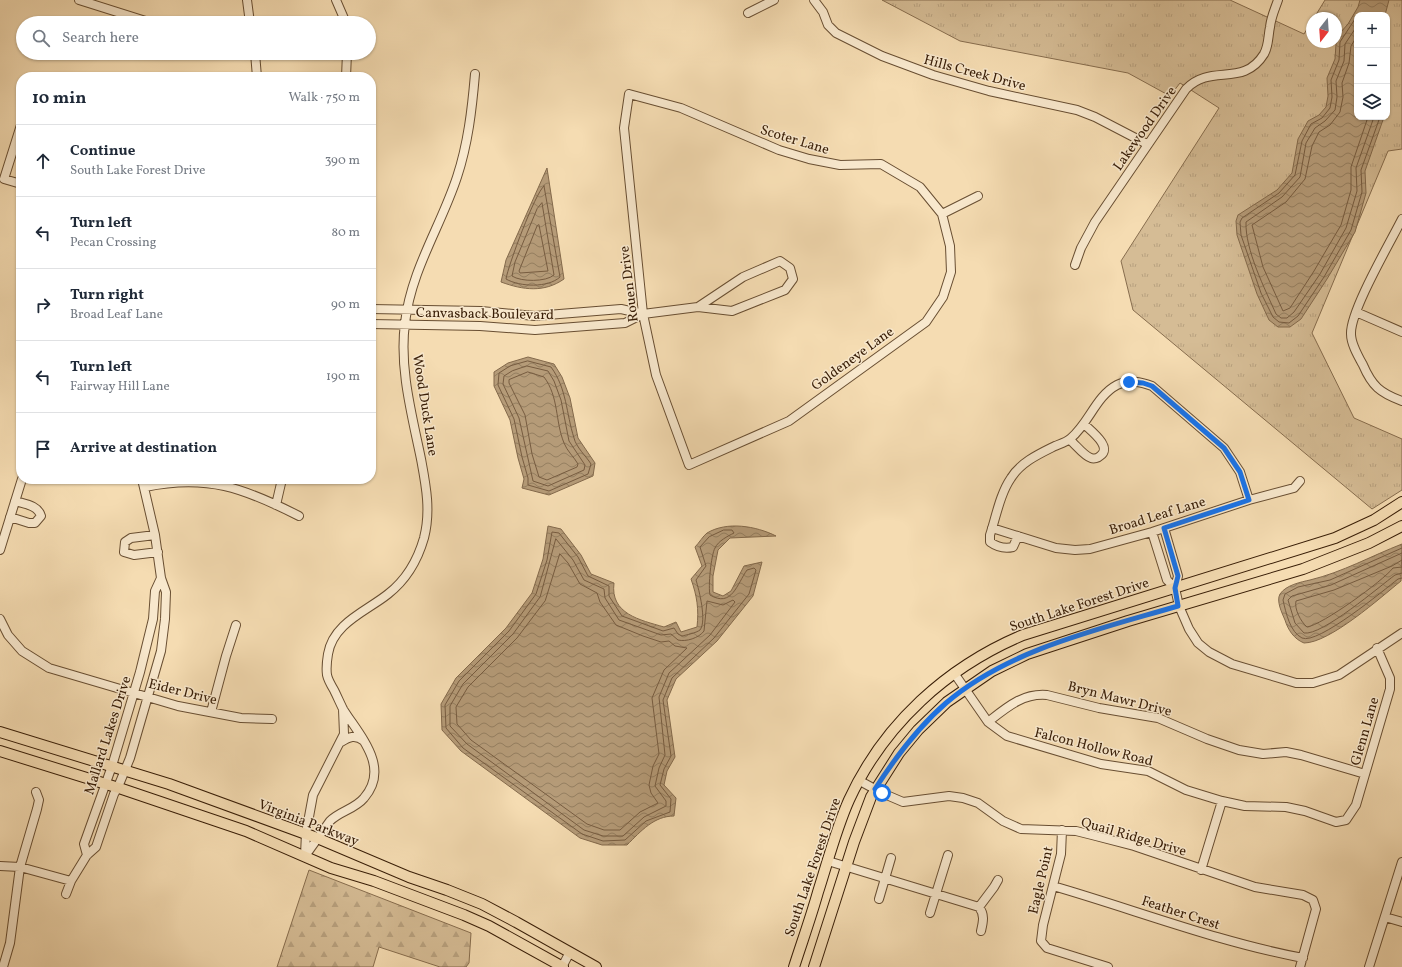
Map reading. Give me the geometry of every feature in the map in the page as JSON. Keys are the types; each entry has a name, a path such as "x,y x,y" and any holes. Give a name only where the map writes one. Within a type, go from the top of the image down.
{"main road":[{"name":"South Lake Forest Drive","path":"794,967 843,816 860,781 885,741 905,717 924,697 954,673 985,653 1023,635 1335,538 1374,520 1402,502"},
{"path":"814,967 866,810 875,789 891,763 918,730 947,702 992,671 1028,654 1121,623 1303,569 1369,544 1402,526"},
{"name":"Virginia Parkway","path":"0,732 124,769 306,833 409,877 482,904 596,967"},
{"path":"0,751 118,787 246,831 331,868 374,881 464,915 489,926 562,967"}],"street":[{"path":"79,0 130,16"},
{"path":"247,0 249,16"},
{"path":"336,0 343,16"},
{"path":"748,13 774,0"},
{"name":"Hills Creek Drive","path":"814,0 823,12 828,25 836,32 882,56 933,75 989,91 1077,110 1147,144"},
{"name":"Lakewood Drive","path":"1075,266 1081,248 1095,222 1179,98 1196,81 1209,76 1246,71 1255,66 1266,49 1271,22 1278,0"},
{"path":"256,60 257,72"},
{"path":"346,72 347,60"},
{"name":"Wood Duck Lane","path":"305,856 334,816 357,805 369,792 374,777 375,769 371,753 366,742 343,708 327,676 328,652 333,640 346,623 389,593 403,580 419,553 424,538 429,502 407,385 404,324 414,281 457,176 467,141 475,74"},
{"name":"Scoter Lane","path":"629,94 681,108 780,150 809,159 840,165 881,164 920,187 942,214"},
{"name":"Rouen Drive","path":"629,94 624,128 643,314 656,375 689,465"},
{"path":"16,141 4,179 16,183"},
{"path":"942,214 978,196"},
{"name":"Goldeneye Lane","path":"689,465 789,421 926,322 943,297 951,272 950,246 942,214"},
{"path":"1402,219 1356,312 1351,336 1366,373 1378,389 1402,401"},
{"name":"Canvasback Boulevard","path":"376,324 480,326 535,330 625,323 643,314 698,307 732,311 785,290 793,279 790,268 780,261 743,277 698,307"},
{"name":"Canvasback Boulevard","path":"376,310 481,311 535,316 621,309 643,314"},
{"path":"1356,312 1402,332"},
{"path":"1018,536 1013,547 1008,548 995,546 990,542 992,528 1005,490 1011,478 1019,468 1029,460 1070,440 1110,390 1118,385 1129,382 1143,383 1152,386 1224,448 1240,472 1249,500"},
{"path":"1070,440 1089,457 1096,458 1102,455 1104,449 1102,443 1084,424"},
{"name":"Broad Leaf Lane","path":"992,528 1056,548 1074,550 1090,549 1152,532 1249,500 1294,488 1300,481"},
{"path":"0,550 20,484"},
{"name":"Mallard Lakes Drive","path":"66,894 71,881 87,854 96,847 114,794 130,758 161,651 165,619 166,592 161,578 155,534 143,484"},
{"path":"218,484 240,490 299,516"},
{"path":"276,505 281,484"},
{"path":"10,516 29,523 35,522 41,516 40,512 34,507 15,501"},
{"path":"1164,528 1178,576 1175,588 1178,606 1194,637 1209,652 1247,670 1296,683 1313,683 1339,675 1402,633"},
{"path":"1152,532 1166,580 1175,588"},
{"path":"155,534 131,538 125,542 123,548 124,552 129,555 158,552"},
{"name":"Mallard Lakes Drive","path":"87,854 84,844 112,766 134,692 153,619 155,591 161,578"},
{"name":"Eider Drive","path":"0,619 8,635 22,651 49,668 178,706 241,718 272,719"},
{"path":"211,712 236,625"},
{"name":"Glenn Lane","path":"1346,820 1356,805 1390,689 1390,678 1378,648"},
{"name":"Falcon Hollow Road","path":"954,673 988,722 1000,731 1017,739 1101,764 1148,772 1186,790 1222,801 1245,806 1286,807 1305,811 1336,822 1346,820"},
{"name":"Bryn Mawr Drive","path":"988,722 1020,698 1047,694 1099,708 1158,718 1207,739 1239,750 1263,754 1286,752 1365,774"},
{"name":"Wood Duck Lane","path":"305,856 306,833 313,795 341,742 345,729 343,708"},
{"path":"341,742 350,736 355,736 366,742"},
{"name":"Quail Ridge Drive","path":"860,781 903,802 949,796 963,798 978,803 1003,821 1021,828 1062,830 1092,835 1134,846 1201,870 1255,887 1314,897 1316,909 1303,958"},
{"path":"3,967 10,943 20,867 38,809 39,800 36,792"},
{"path":"1201,870 1222,801"},
{"name":"Eagle Point","path":"1062,830 1061,854 1040,935 1041,941 1047,948 1108,967"},
{"path":"930,913 948,855"},
{"path":"879,899 891,858"},
{"path":"828,861 936,895 979,906 984,920 981,931"},
{"path":"1369,967 1402,862"},
{"path":"0,866 20,867 71,881"},
{"path":"979,906 994,888 998,880"},
{"name":"Feather Crest","path":"1053,886 1231,941 1271,952 1303,958"},
{"path":"1385,917 1402,922"},
{"path":"562,967 570,952"},
{"path":"1300,967 1303,958"}],"green space":[{"path":"882,0 1230,0 1304,34 1306,31 1306,48 1342,48 1342,12 1318,12 1325,0 1402,0 1402,149 1388,151 1312,333 1354,418 1402,439 1402,490 1372,509 1133,310 1121,261 1219,108 1180,83 1170,96 1128,73 960,41"},
{"path":"309,870 471,933 469,963 466,967 440,967 379,947 373,967 277,967"}],"water":[{"path":"1360,0 1389,0 1386,12 1355,12"},
{"path":"1354,14 1354,120 1383,120 1365,171 1366,193 1355,232 1301,319 1290,327 1278,327 1269,320 1257,294 1237,235 1236,221 1238,215 1277,190 1292,173 1298,139 1308,121 1319,115 1326,107 1328,96 1327,78 1335,59 1336,48 1342,48 1342,31"},
{"path":"547,168 564,279 549,286 533,289 517,287 501,282 506,260"},
{"path":"528,357 554,364 562,377 570,398 578,438 595,463 593,476 549,495 522,488 524,479 510,420 494,386 494,372 508,363"},
{"path":"548,526 561,529 581,555 591,574 614,583 614,594 617,602 628,614 646,622 664,627 676,622 681,632 697,627 697,603 691,579 702,566 695,547 706,534 723,527 742,526 751,527 776,536 730,538 718,550 713,576 713,592 723,596 731,591 744,566 762,562 753,596 717,641 676,679 667,700 675,757 667,771 664,785 676,798 674,816 654,821 627,845 602,845 580,838 461,751 442,730 441,704 456,678 506,628 532,593 543,559"},
{"path":"1402,544 1401,581 1355,618 1327,636 1315,641 1304,643 1292,634 1286,624 1279,603 1280,594 1286,588 1294,584 1334,573"}],"route":[{"path":"882,793 875,789 891,763 918,730 935,712 977,680 992,671 1028,654 1128,620 1178,606 1175,588 1178,576 1164,528 1249,500 1240,472 1234,460 1224,448 1152,386 1133,381 1129,382"}]}
